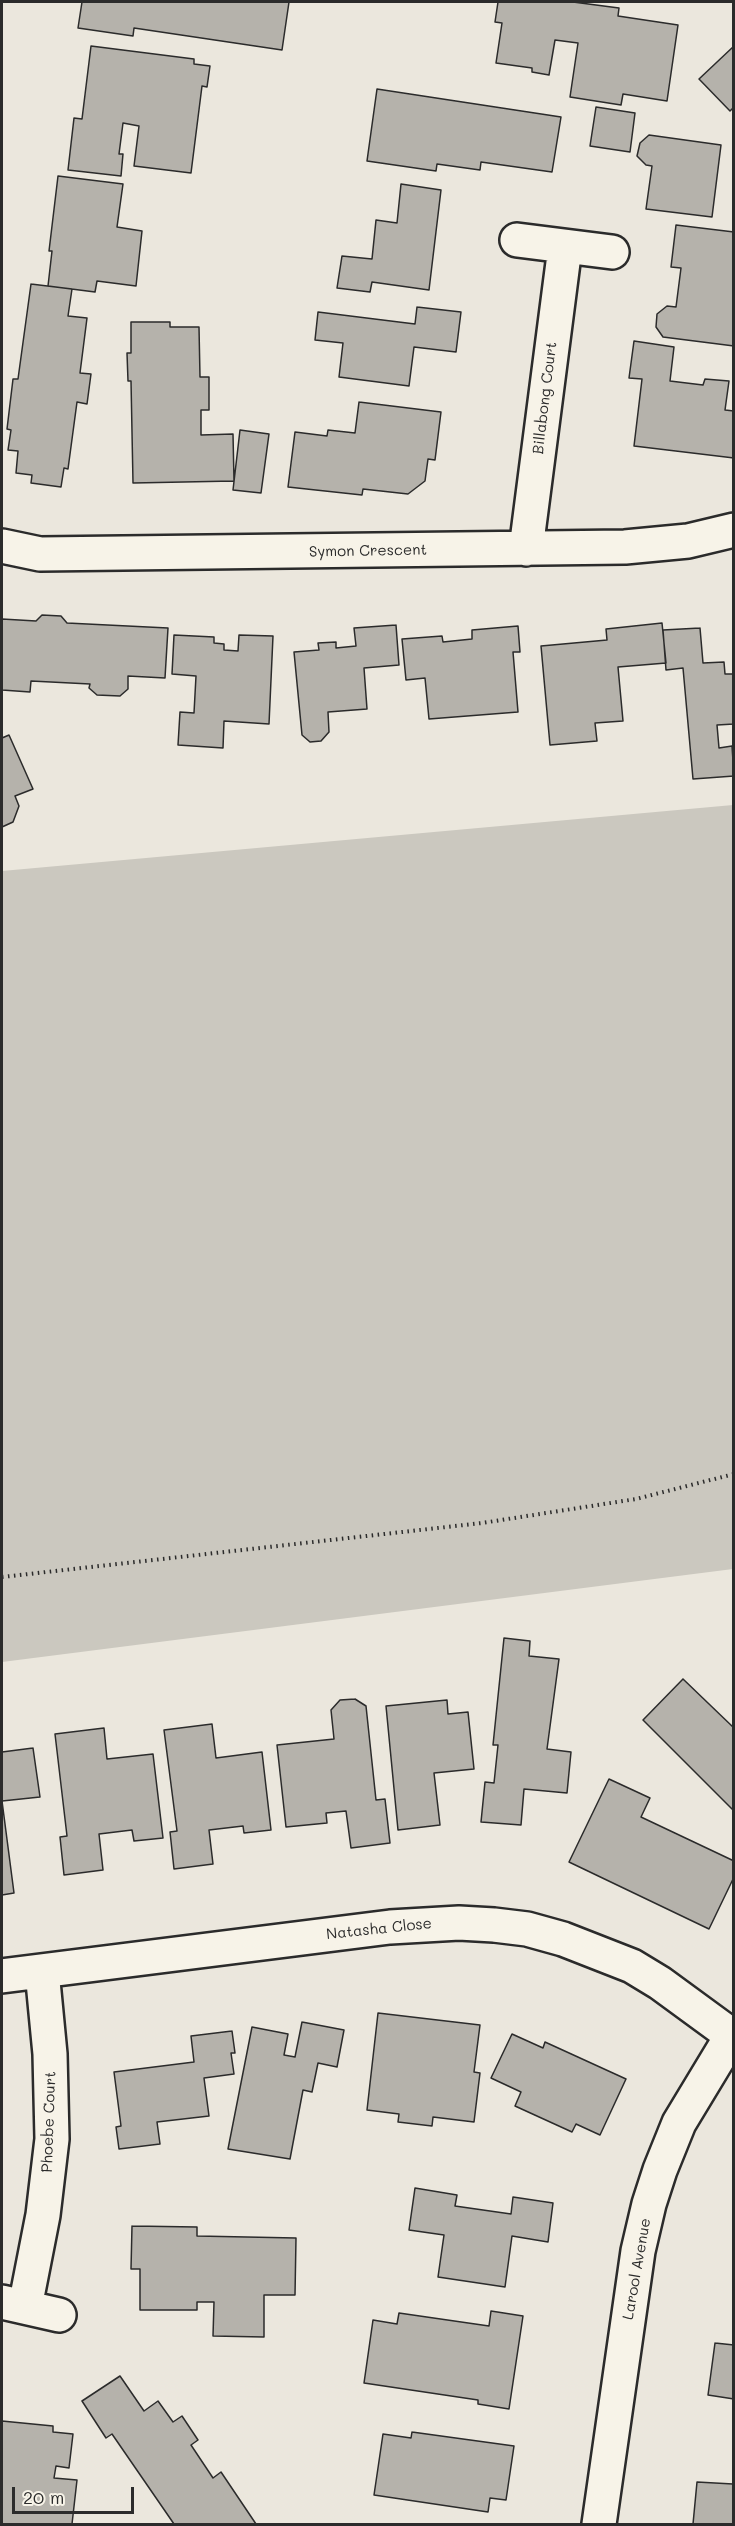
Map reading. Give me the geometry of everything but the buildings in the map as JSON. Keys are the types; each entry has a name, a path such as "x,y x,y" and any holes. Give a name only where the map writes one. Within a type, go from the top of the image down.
{"street":[{"path":"517,240 612,252"},
{"name":"Billabong Court","path":"526,549 565,247"},
{"name":"Symon Crescent","path":"2,546 40,554 526,549 661,544 688,541 734,530"},
{"name":"Natasha Close","path":"2,1976 390,1927 448,1923 494,1925 527,1929 563,1939 632,1966 732,2033"},
{"name":"Phoebe Court","path":"13,2305 43,2215 52,2139 50,2054 42,1971"},
{"name":"Larool Avenue","path":"599,2524 638,2251 649,2204 660,2170 680,2123 732,2033"},
{"path":"13,2305 59,2315"}],"path":[{"path":"2,1578 492,1522 657,1495 734,1474"}],"shaded area":[{"path":"733,805 733,1569 2,1662 2,871"}]}
